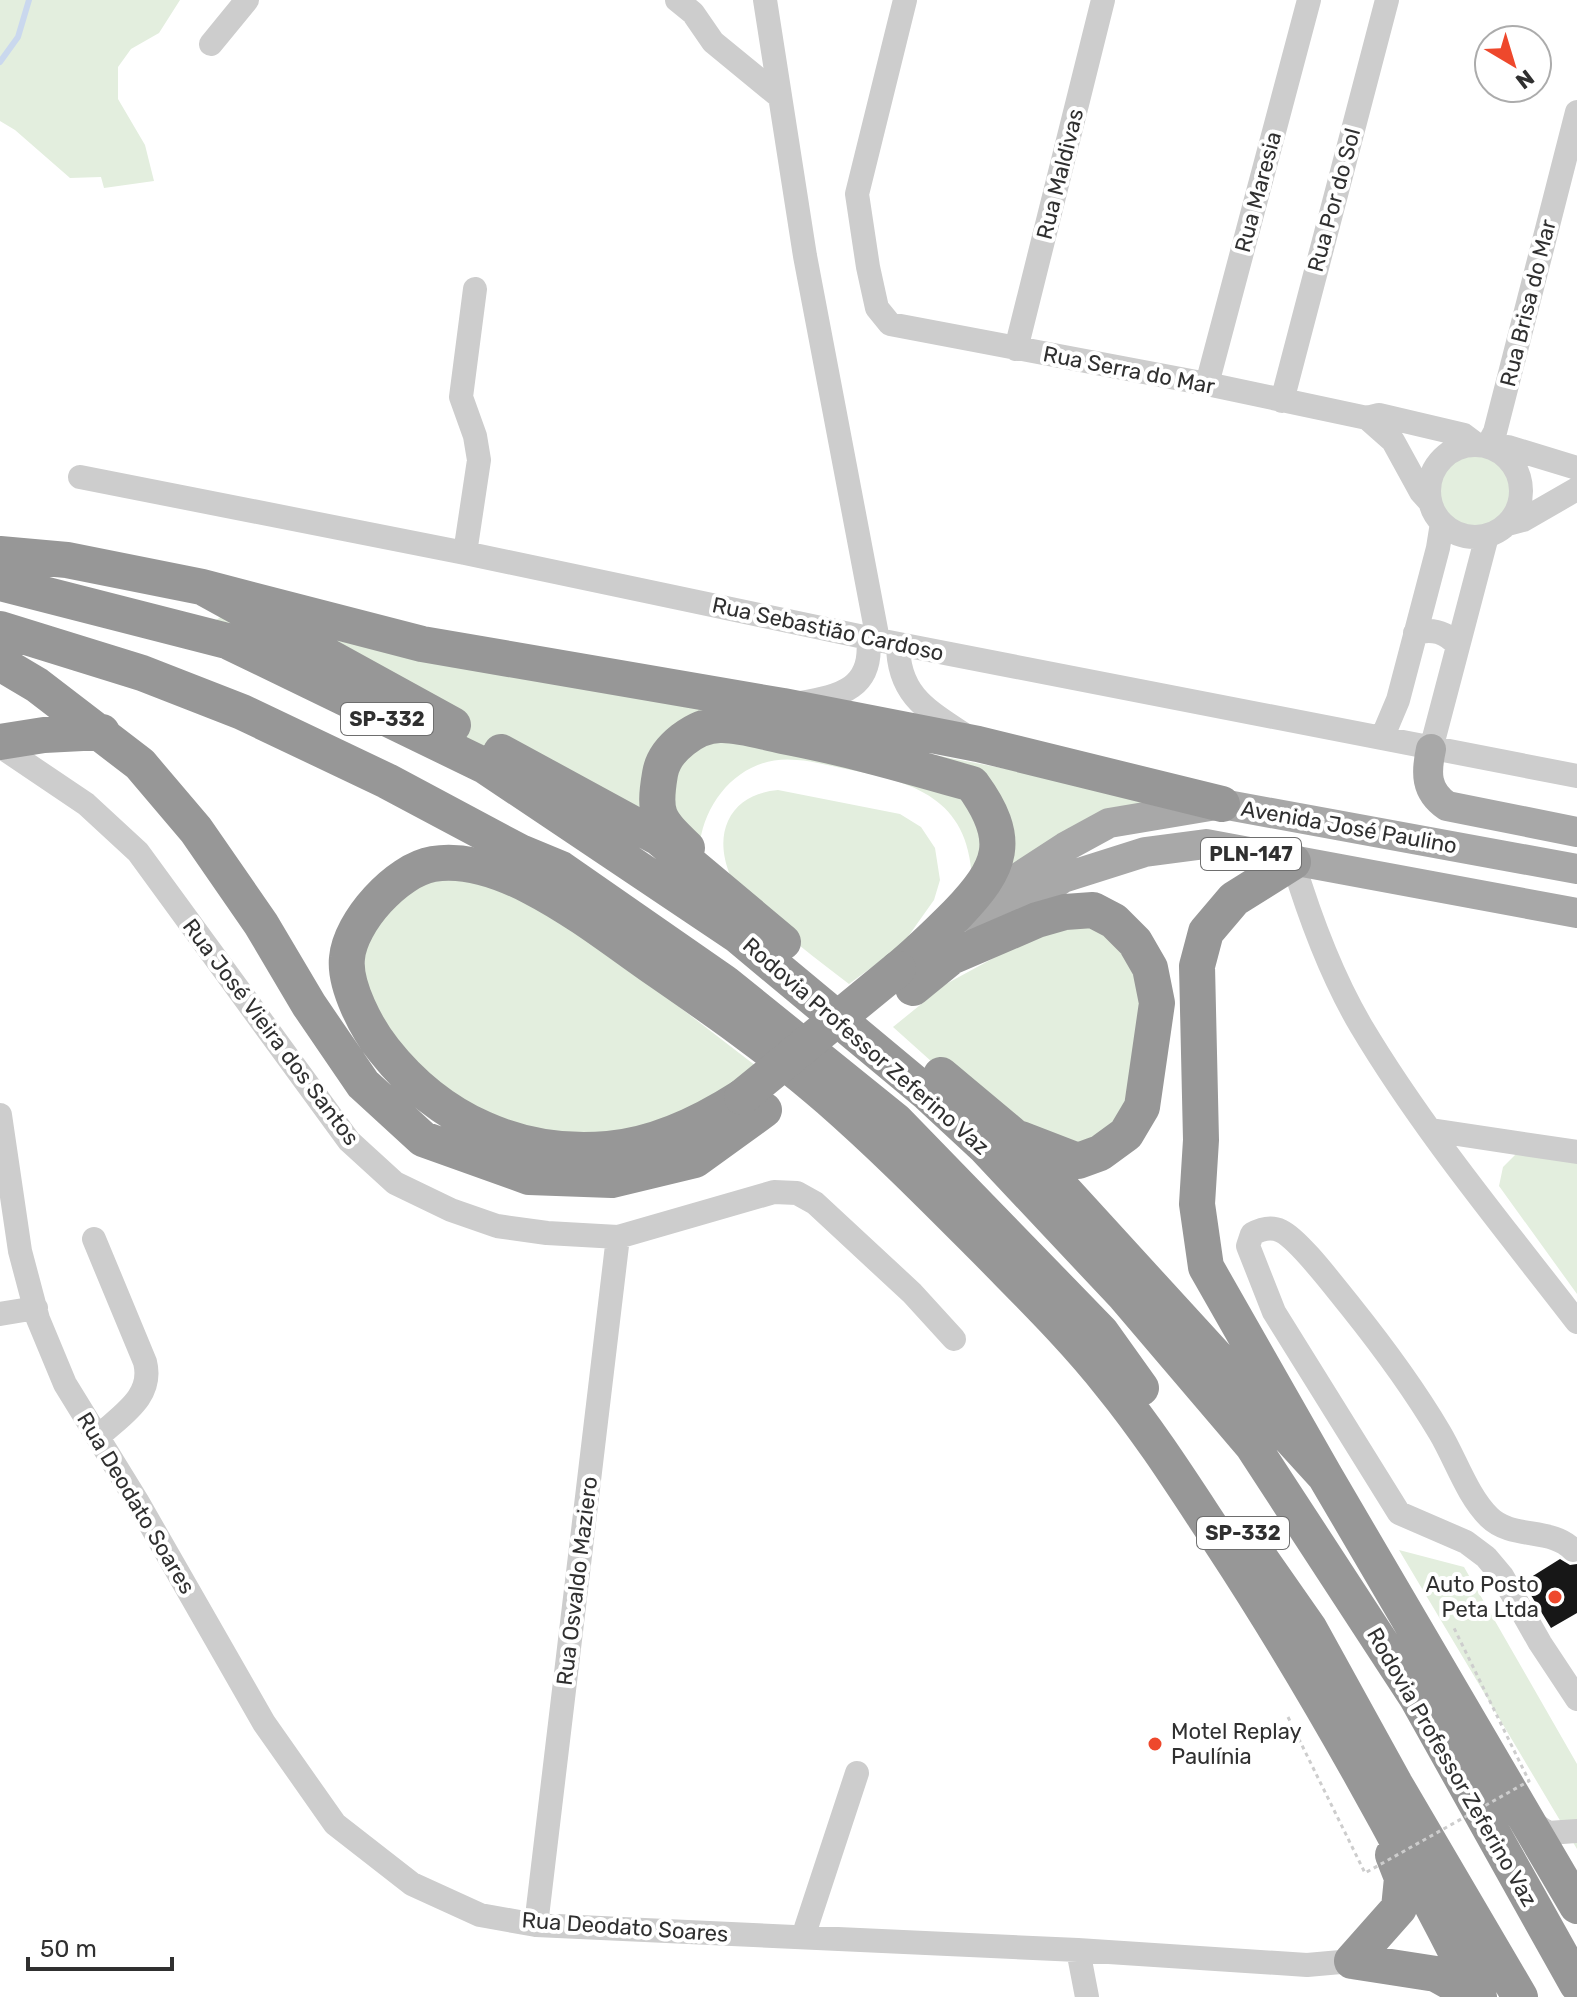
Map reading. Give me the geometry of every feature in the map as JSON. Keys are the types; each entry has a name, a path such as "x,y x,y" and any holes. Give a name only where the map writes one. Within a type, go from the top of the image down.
{"highway":[{"path":"0,554 67,560 202,587 422,644 783,706 978,744 1222,804"},
{"name":"Rodovia Professor Zeferino Vaz","path":"0,583 227,641 485,766 737,935 928,1094 984,1146 1125,1296 1252,1445 1417,1698 1577,1984"},
{"path":"202,587 659,838 1015,1137 1325,1476"},
{"name":"Rodovia Professor Zeferino Vaz","path":"0,629 142,673 242,712 387,781 520,852 561,869 725,983 896,1121 1101,1332 1309,1628 1395,1784 1520,1997"},
{"path":"0,663 37,685 140,764 196,830 261,924 309,1005 363,1084 423,1139 529,1177 612,1180 695,1160 753,1103 921,966 980,889 997,857 993,816 972,784 846,748 720,724 697,730 679,743 661,765 656,799 662,824 728,889 736,902"},
{"path":"0,744 44,735 102,732"},
{"path":"753,1103 657,1138 611,1149 558,1149 502,1138 453,1115 402,1073 370,1032 352,989 347,959 357,928 398,879 424,865 450,861 499,872 545,893 723,1016 826,1095 892,1156 1046,1312 1111,1385 1170,1465 1238,1569 1359,1767 1478,1997"},
{"path":"1293,862 1234,899 1206,932 1197,966 1201,1140 1197,1204 1206,1267 1577,1906"},
{"path":"921,966 1037,920 1065,912 1093,910 1114,921 1135,942 1150,968 1157,1003 1151,1045 1142,1107 1126,1134 1100,1153 1078,1161 1015,1137"},
{"path":"1352,1961 1399,1908 1402,1878 1359,1767"},
{"path":"1352,1961 1436,1974 1478,1997"}],"main road":[{"path":"1431,749 1426,772 1428,782 1439,800 1447,806 1577,832"},
{"name":"Avenida José Paulino","path":"921,966 1013,881 1109,823 1222,804 1577,869"},
{"name":"Avenida José Paulino","path":"921,966 1063,878 1145,852 1206,844 1577,913"}],"street":[{"path":"211,44 247,0"},
{"path":"677,0 693,13 713,42 780,97"},
{"path":"765,0 805,256 881,641 898,665 903,681 922,705 978,744"},
{"name":"Rua Serra do Mar","path":"905,0 857,194 877,308 890,324 1207,384 1367,418 1379,415 1464,435 1488,446 1508,447 1577,468"},
{"name":"Rua Maldivas","path":"1016,349 1103,0"},
{"name":"Rua Maresia","path":"1207,384 1309,0"},
{"name":"Rua Por do Sol","path":"1282,401 1387,0"},
{"name":"Rua Brisa do Mar","path":"1488,446 1495,432 1577,112"},
{"path":"465,553 479,460 475,436 461,397 475,289"},
{"path":"1367,418 1393,441 1436,513 1463,536 1498,530 1523,520 1577,489"},
{"path":"1382,738 1398,700 1438,548 1430,478 1443,457 1452,450 1488,446 1516,467 1522,491 1520,503 1498,530 1458,646 1431,749"},
{"name":"Rua Sebastião Cardoso","path":"80,477 465,553 881,641 1577,776"},
{"path":"1415,633 1438,632 1458,646"},
{"path":"783,706 834,697 848,690 861,679 881,641"},
{"name":"Rua José Vieira dos Santos","path":"0,744 86,804 138,852 349,1141 395,1183 451,1210 497,1226 547,1233 618,1237 774,1192 797,1193 815,1203 843,1227 912,1293 954,1339"},
{"path":"1293,862 1310,920 1360,1024 1431,1130 1577,1322"},
{"name":"Rua Deodato Soares","path":"0,1115 20,1251 36,1308 65,1384 264,1723 335,1824 412,1884 480,1915 536,1925 1078,1950 1307,1965 1352,1961"},
{"path":"1431,1130 1577,1152"},
{"path":"1573,1550 1559,1540 1501,1526 1489,1517 1473,1495 1439,1431 1383,1347 1333,1285 1283,1232 1272,1228 1252,1234 1248,1246 1274,1312 1399,1513 1466,1542 1486,1557 1502,1576 1540,1643 1577,1699"},
{"name":"Rua Osvaldo Maziero","path":"536,1925 618,1237"},
{"path":"94,1239 149,1376 139,1398 98,1437"},
{"path":"0,1314 36,1308"},
{"path":"803,1937 857,1773"},
{"path":"1525,1818 1548,1833 1577,1831"},
{"path":"1078,1950 1087,1997"}],"path":[{"path":"1288,1717 1365,1873 1529,1781 1454,1628"}],"green space":[{"path":"0,0 180,0 159,33 131,49 118,67 118,99 145,145 154,181 104,188 101,177 70,178 15,130 0,121"},
{"path":"1482,455 1501,465 1509,477 1509,505 1501,517 1489,525 1468,527 1449,517 1441,505 1439,484 1449,465 1461,457"},
{"path":"227,613 487,668 1166,800 1031,860 972,878 968,851 960,829 933,798 915,788 871,774 810,761 778,760 761,764 732,781 711,809 700,842 497,757 216,620"},
{"path":"778,790 900,814 921,827 935,848 940,880 934,900 902,945 849,984 752,909 740,894 726,864 723,842 732,814 748,799"},
{"path":"487,874 608,952 756,1066 694,1114 591,1140 485,1118 405,1059 363,986 365,952 377,920 425,879"},
{"path":"1087,927 1112,938 1142,979 1134,1090 1111,1127 1073,1147 1009,1131 893,1027 946,984 1047,929"},
{"path":"1517,1153 1577,1159 1577,1294 1499,1186 1503,1167"},
{"path":"1399,1550 1464,1567 1577,1764 1577,1849"}],"building":[{"name":"Auto Posto Peta Ltda","path":"1560,1559 1570,1565 1577,1564 1577,1613 1551,1628 1523,1582"}],"waterway":[{"path":"0,62 18,37 29,0"}],"place":[{"name":"Auto Posto Peta Ltda","path":"1555,1597"},
{"name":"Motel Replay Paulínia","path":"1155,1744"}]}
